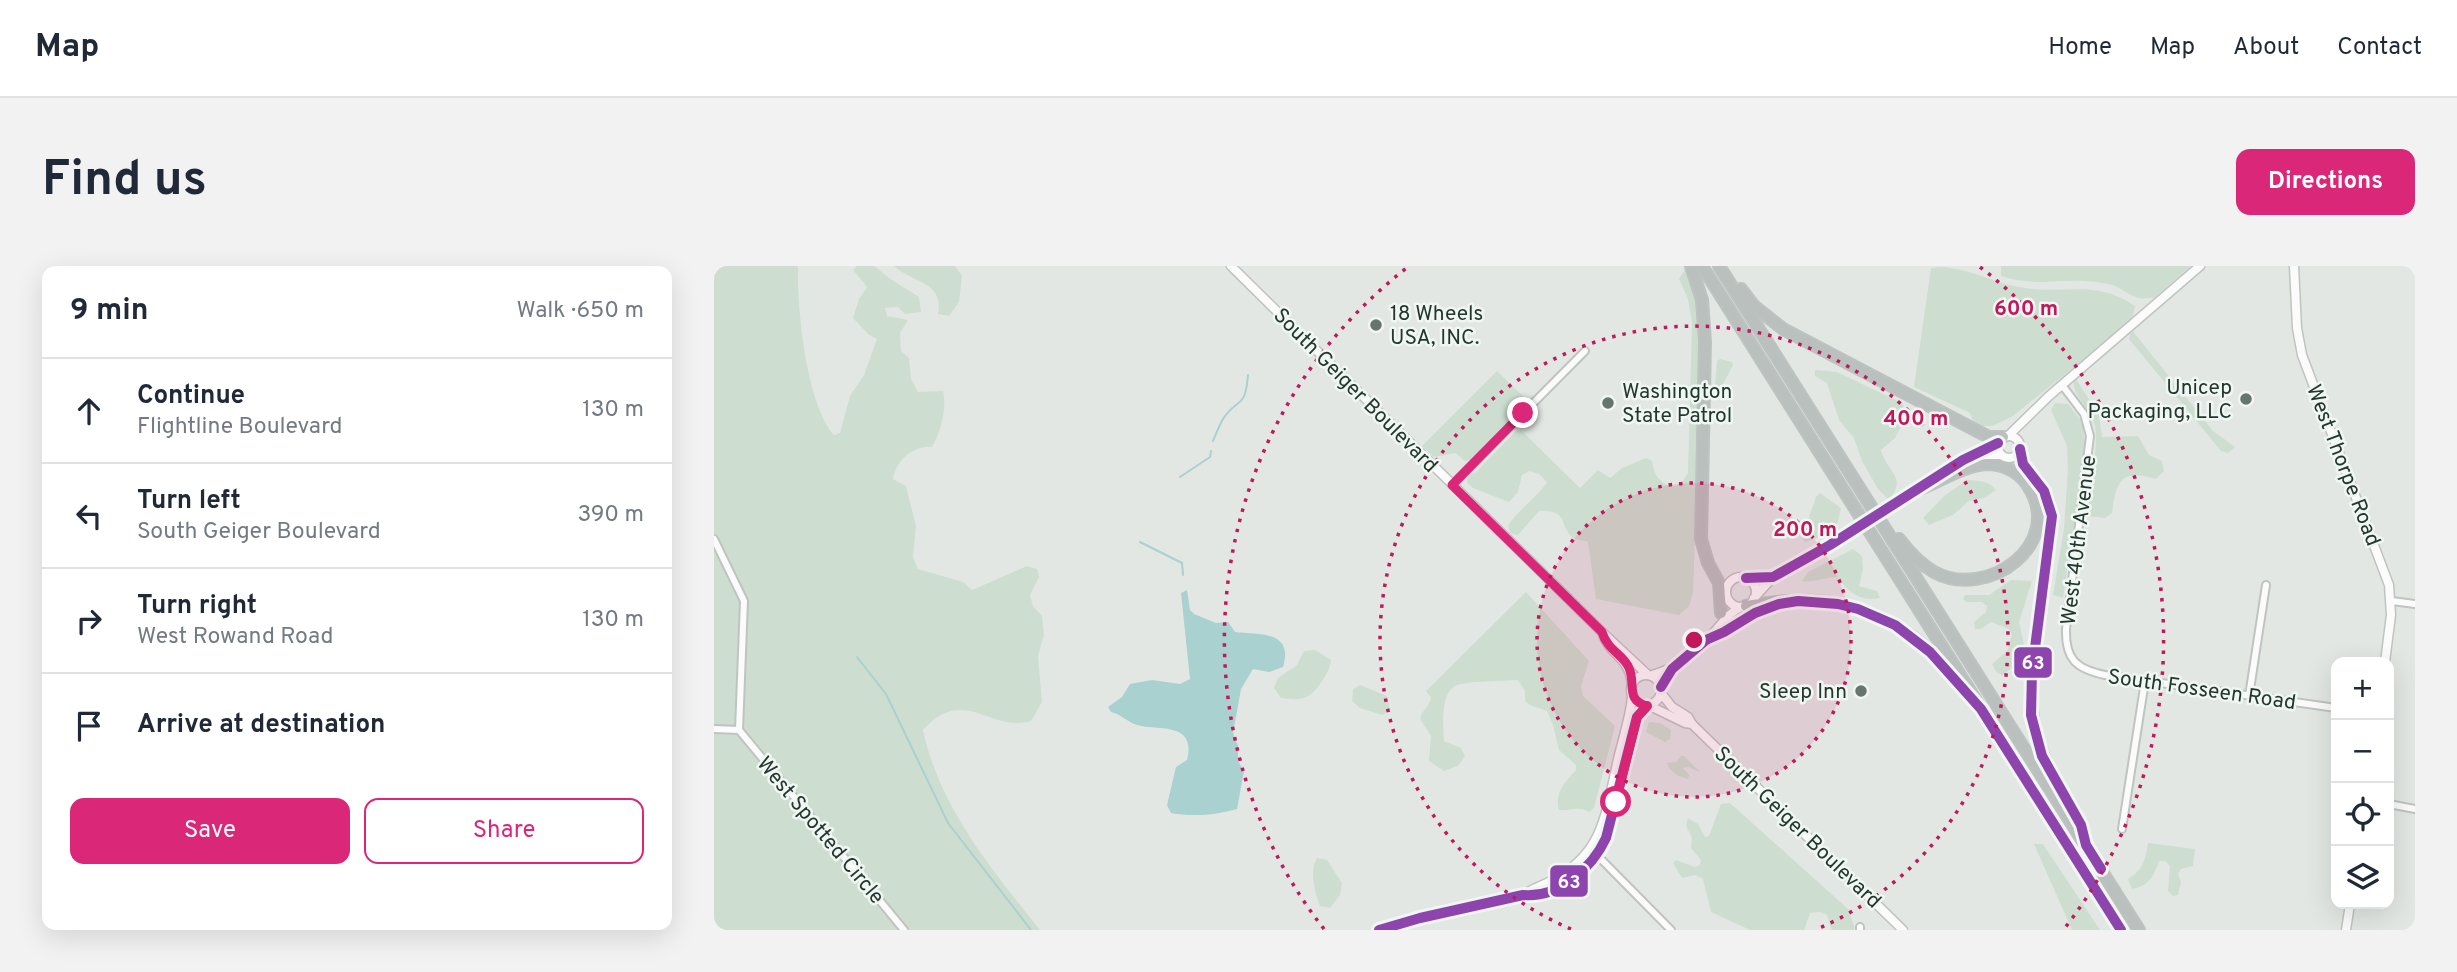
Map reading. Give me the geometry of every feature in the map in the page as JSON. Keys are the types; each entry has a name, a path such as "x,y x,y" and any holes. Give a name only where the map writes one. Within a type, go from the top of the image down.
{"highway":[{"path":"1691,266 1702,300 1705,330 1701,539 1719,583 1721,613"},
{"path":"1702,266 2121,930"},
{"path":"1719,266 1754,306 1783,329 1981,433 2003,439"},
{"path":"1719,266 2139,930"},
{"path":"2020,447 2020,461 2044,490 2052,516 2032,671 2031,715 2042,755 2081,825 2086,845"},
{"path":"1880,521 1892,530 1920,562 1936,573 1961,579 1983,577 2002,570 2025,552 2035,535 2039,515 2035,498 2025,481 2011,470 1993,465 1978,465 1917,490"},
{"path":"1706,555 1723,573 1726,591"},
{"path":"1747,604 1812,601 1841,604 1895,625 1939,659 1964,693 1981,709"},
{"path":"1710,636 1720,635 1759,610 1784,602"}],"main road":[{"name":"South Geiger Boulevard","path":"1231,266 1602,632 1650,675"},
{"path":"1379,930 1523,895 1543,894 1566,884 1594,852 1610,828 1637,717 1647,705 1657,701 1672,669 1710,636 1727,616 1747,604 1773,577 1849,533 1963,460 2003,439 2200,266"},
{"name":"West Thorpe Road","path":"2294,266 2297,328 2302,355 2383,565 2392,601 2386,657"},
{"path":"1946,472 1987,455 2013,458 2020,447 2027,419"},
{"path":"2003,439 2016,439 2020,447"},
{"path":"2001,455 1998,450 2003,439"},
{"path":"1710,636 1732,579 1773,577"},
{"path":"1746,578 1755,589 1747,604"},
{"path":"1726,591 1732,604 1747,604"},
{"name":"South Geiger Boulevard","path":"1602,632 1610,648 1628,665 1632,685"},
{"path":"1594,852 1630,718 1632,685 1637,678 1672,669"},
{"path":"1650,675 1660,682 1661,690"},
{"name":"South Geiger Boulevard","path":"1661,690 1672,707 1688,717 1692,724 1903,930"},
{"path":"1632,697 1639,704 1647,705"},
{"name":"South Geiger Boulevard","path":"1647,705 1692,724"},
{"path":"2346,930 2349,909"}],"street":[{"path":"1452,485 1585,351"},
{"name":"West 40th Avenue","path":"2062,385 2079,406 2090,436 2066,629 2066,646 2072,660"},
{"path":"714,539 744,601 739,730 714,729"},
{"path":"2249,696 2266,585"},
{"path":"2392,601 2415,604"},
{"name":"South Fosseen Road","path":"2072,660 2097,674 2331,707"},
{"path":"2122,829 2145,681"},
{"name":"West Spotted Circle","path":"739,730 904,930"},
{"path":"2394,805 2415,809"},
{"path":"1594,852 1671,930"}],"green space":[{"path":"714,266 798,266 799,306 810,379 824,420 834,435 840,433 850,396 864,375 877,339 869,335 853,318 859,299 867,287 853,270 857,266 874,266 919,297 921,312 905,314 898,307 885,308 887,316 908,320 900,333 901,351 909,358 911,379 918,392 943,391 944,398 942,420 932,447 918,449 906,456 893,479 906,486 916,526 913,557 918,569 963,582 972,590 1027,566 1037,569 1039,577 1030,595 1033,606 1042,616 1044,635 1038,656 1042,702 1031,721 1016,723 964,710 951,711 938,717 923,730 931,759 955,812 986,861 1040,930 714,930"},
{"path":"894,266 955,266 962,276 959,302 949,316 938,314 939,303 932,289"},
{"path":"2001,266 2191,266 2154,298 2138,298 2112,285 2094,282 2015,280 2001,276"},
{"path":"1940,267 2019,287 2106,292 2135,306 2133,316 2126,325 2013,416 1993,426 1979,426 1970,413 1914,387 1931,268"},
{"path":"1686,268 1695,291 1702,350 1693,593 1689,606 1679,615 1596,599 1588,542 1572,537 1562,518 1555,513 1539,511 1518,535 1510,533 1508,526 1512,520 1547,482 1539,474 1529,471 1522,475 1518,492 1509,502 1467,483 1468,474 1475,473 1517,430 1522,431 1580,488 1598,470 1610,478 1622,468 1646,458 1652,461 1656,474 1663,483 1672,487 1681,484 1688,473 1692,323 1688,299 1679,279"},
{"path":"2131,329 2213,431 2235,447 2228,453 2221,451 2129,339"},
{"path":"1720,359 1732,362 1733,365 1720,390 1715,386 1717,361"},
{"path":"1815,370 1837,372 1902,403 1908,414 1895,438 1881,450 1897,485 1889,500 1878,489 1862,461 1854,438 1839,420 1827,383 1815,376"},
{"path":"1497,371 1529,402 1470,460 1465,461 1455,453 1434,457 1422,446"},
{"path":"2076,379 2099,415 2102,437 2138,436 2149,455 2162,461 2164,471 2156,479 2135,475 2122,480 2118,485 2112,513 2105,518 2087,516 2096,434 2093,420 2074,387 2073,381"},
{"path":"2055,403 2068,404 2083,423 2085,450 2063,598 2053,595 2064,529 2068,469 2067,446 2051,410"},
{"path":"1967,480 1986,483 1996,490 1984,498 1969,501 1953,515 1929,525 1923,518 1944,496"},
{"path":"1820,493 1841,508 1838,522 1830,534 1805,542 1802,537 1816,497"},
{"path":"1853,549 1862,556 1863,569 1859,586 1877,591 1880,598 1866,599 1855,595 1837,577 1802,581 1808,572"},
{"path":"2011,580 2032,581 2019,622 2024,645 2015,665 2003,675 1997,673 1992,664 2007,651 2012,635 2009,629 1991,622 1981,629 1975,629 1974,622 1986,612 1987,606 1982,602 1966,602 1963,599 1965,595 1989,595"},
{"path":"1526,592 1589,661 1581,686 1583,696 1615,726 1594,808 1589,812 1581,809 1559,810 1559,793 1576,770 1576,765 1559,750 1547,711 1525,701 1525,691 1518,680 1470,683 1457,685 1452,689 1445,702 1444,741 1461,748 1465,756 1458,766 1444,771 1429,761 1431,736 1420,719 1431,698 1426,691"},
{"path":"1315,650 1331,660 1320,684 1310,695 1303,698 1281,698 1274,688 1278,678 1297,665 1304,651"},
{"path":"1360,685 1387,696 1390,711 1382,715 1360,708 1352,701 1353,689"},
{"path":"1649,722 1660,723 1671,730 1670,739 1665,742 1646,732"},
{"path":"1681,756 1700,772 1688,767 1683,768 1689,775 1688,779 1672,771 1667,763 1676,762"},
{"path":"1730,803 1848,909 1854,930 1832,930 1827,915 1820,912 1810,913 1804,930 1750,930 1711,912 1703,879 1695,875 1682,878 1673,863 1676,860 1695,867 1700,865 1701,860 1691,848 1692,838 1686,826 1688,818 1698,824 1705,837 1709,836 1721,804"},
{"path":"2148,843 2195,849 2193,866 2181,869 2178,874 2181,882 2178,895 2173,896 2168,891 2170,866 2165,861 2159,861 2147,883 2132,889 2128,879 2142,864"},
{"path":"2034,844 2043,844 2100,930 2072,930"},
{"path":"1317,858 1327,860 1342,883 1340,895 1330,908 1320,906 1316,895 1313,876"}],"water":[{"path":"1187,590 1190,610 1194,614 1216,623 1228,622 1235,632 1272,637 1284,646 1283,667 1269,672 1253,669 1241,689 1233,733 1238,746 1238,761 1244,771 1237,809 1213,814 1171,813 1167,805 1176,767 1187,760 1189,748 1181,733 1137,725 1111,712 1108,707 1122,697 1130,684 1152,680 1180,684 1190,679 1181,593"}],"waterway":[{"path":"1213,441 1223,419 1243,399 1248,375"},
{"path":"1180,477 1210,457 1211,451"},
{"path":"1140,542 1182,563 1183,575"},
{"path":"857,657 886,694 948,823 1031,930"}],"transit line":[{"name":"63","path":"1746,578 1773,577 1830,545 1963,460 1998,443"},
{"name":"63","path":"2020,449 2023,464 2044,491 2052,516 2032,671 2031,715 2042,756 2081,825 2086,845 2101,869"},
{"name":"63","path":"1661,687 1672,669 1706,640 1755,613 1779,604 1798,601 1838,604 1858,609 1895,625 1930,652 1981,709 2121,930"},
{"name":"63","path":"1379,930 1420,918 1523,895 1549,892 1573,879 1592,860 1606,838 1637,717 1647,706"}],"place":[{"name":"18 Wheels USA, INC.","path":"1376,325"},
{"name":"Unicep Packaging, LLC","path":"2246,399"},
{"name":"Washington State Patrol","path":"1608,403"},
{"name":"Sleep Inn","path":"1861,691"}],"route":[{"path":"1523,413 1452,485 1602,632 1610,648 1628,665 1632,697 1639,704 1647,706 1637,717 1616,802"}]}
